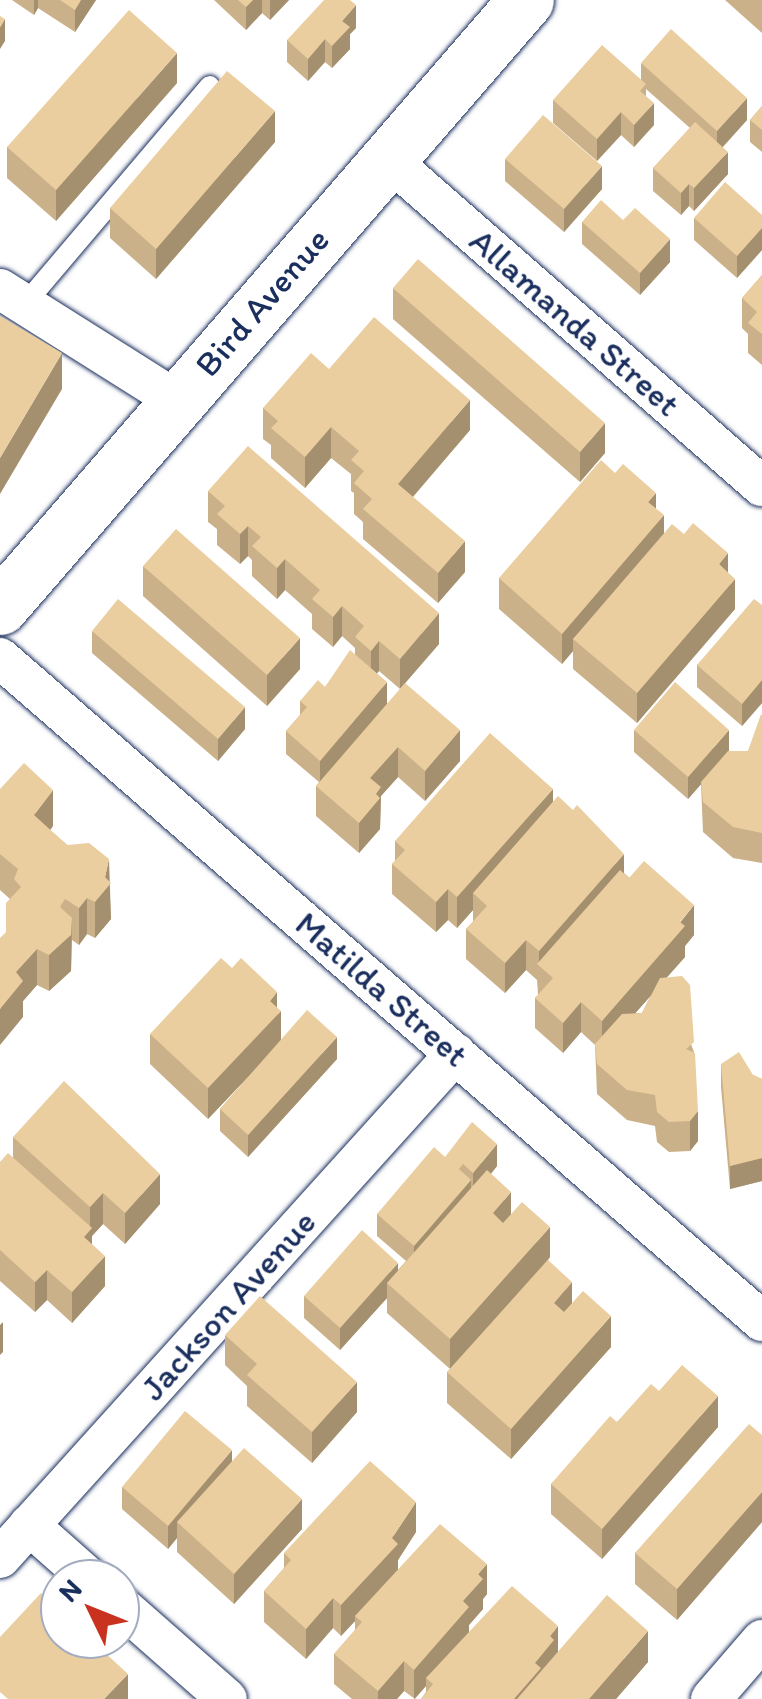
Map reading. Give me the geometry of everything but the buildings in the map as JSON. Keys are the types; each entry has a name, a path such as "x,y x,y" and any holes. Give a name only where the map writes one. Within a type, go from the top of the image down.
{"street":[{"name":"Bird Avenue","path":"5,592 387,158 504,8"},
{"name":"Allamanda Street","path":"387,158 762,486"},
{"path":"12,297 176,400"},
{"name":"Matilda Street","path":"0,658 762,1321"},
{"name":"Jackson Avenue","path":"0,1558 456,1053"},
{"path":"29,1526 67,1559"},
{"path":"140,1623 227,1699"},
{"path":"711,1699 762,1640"}],"lane":[{"path":"12,297 210,86"}]}
